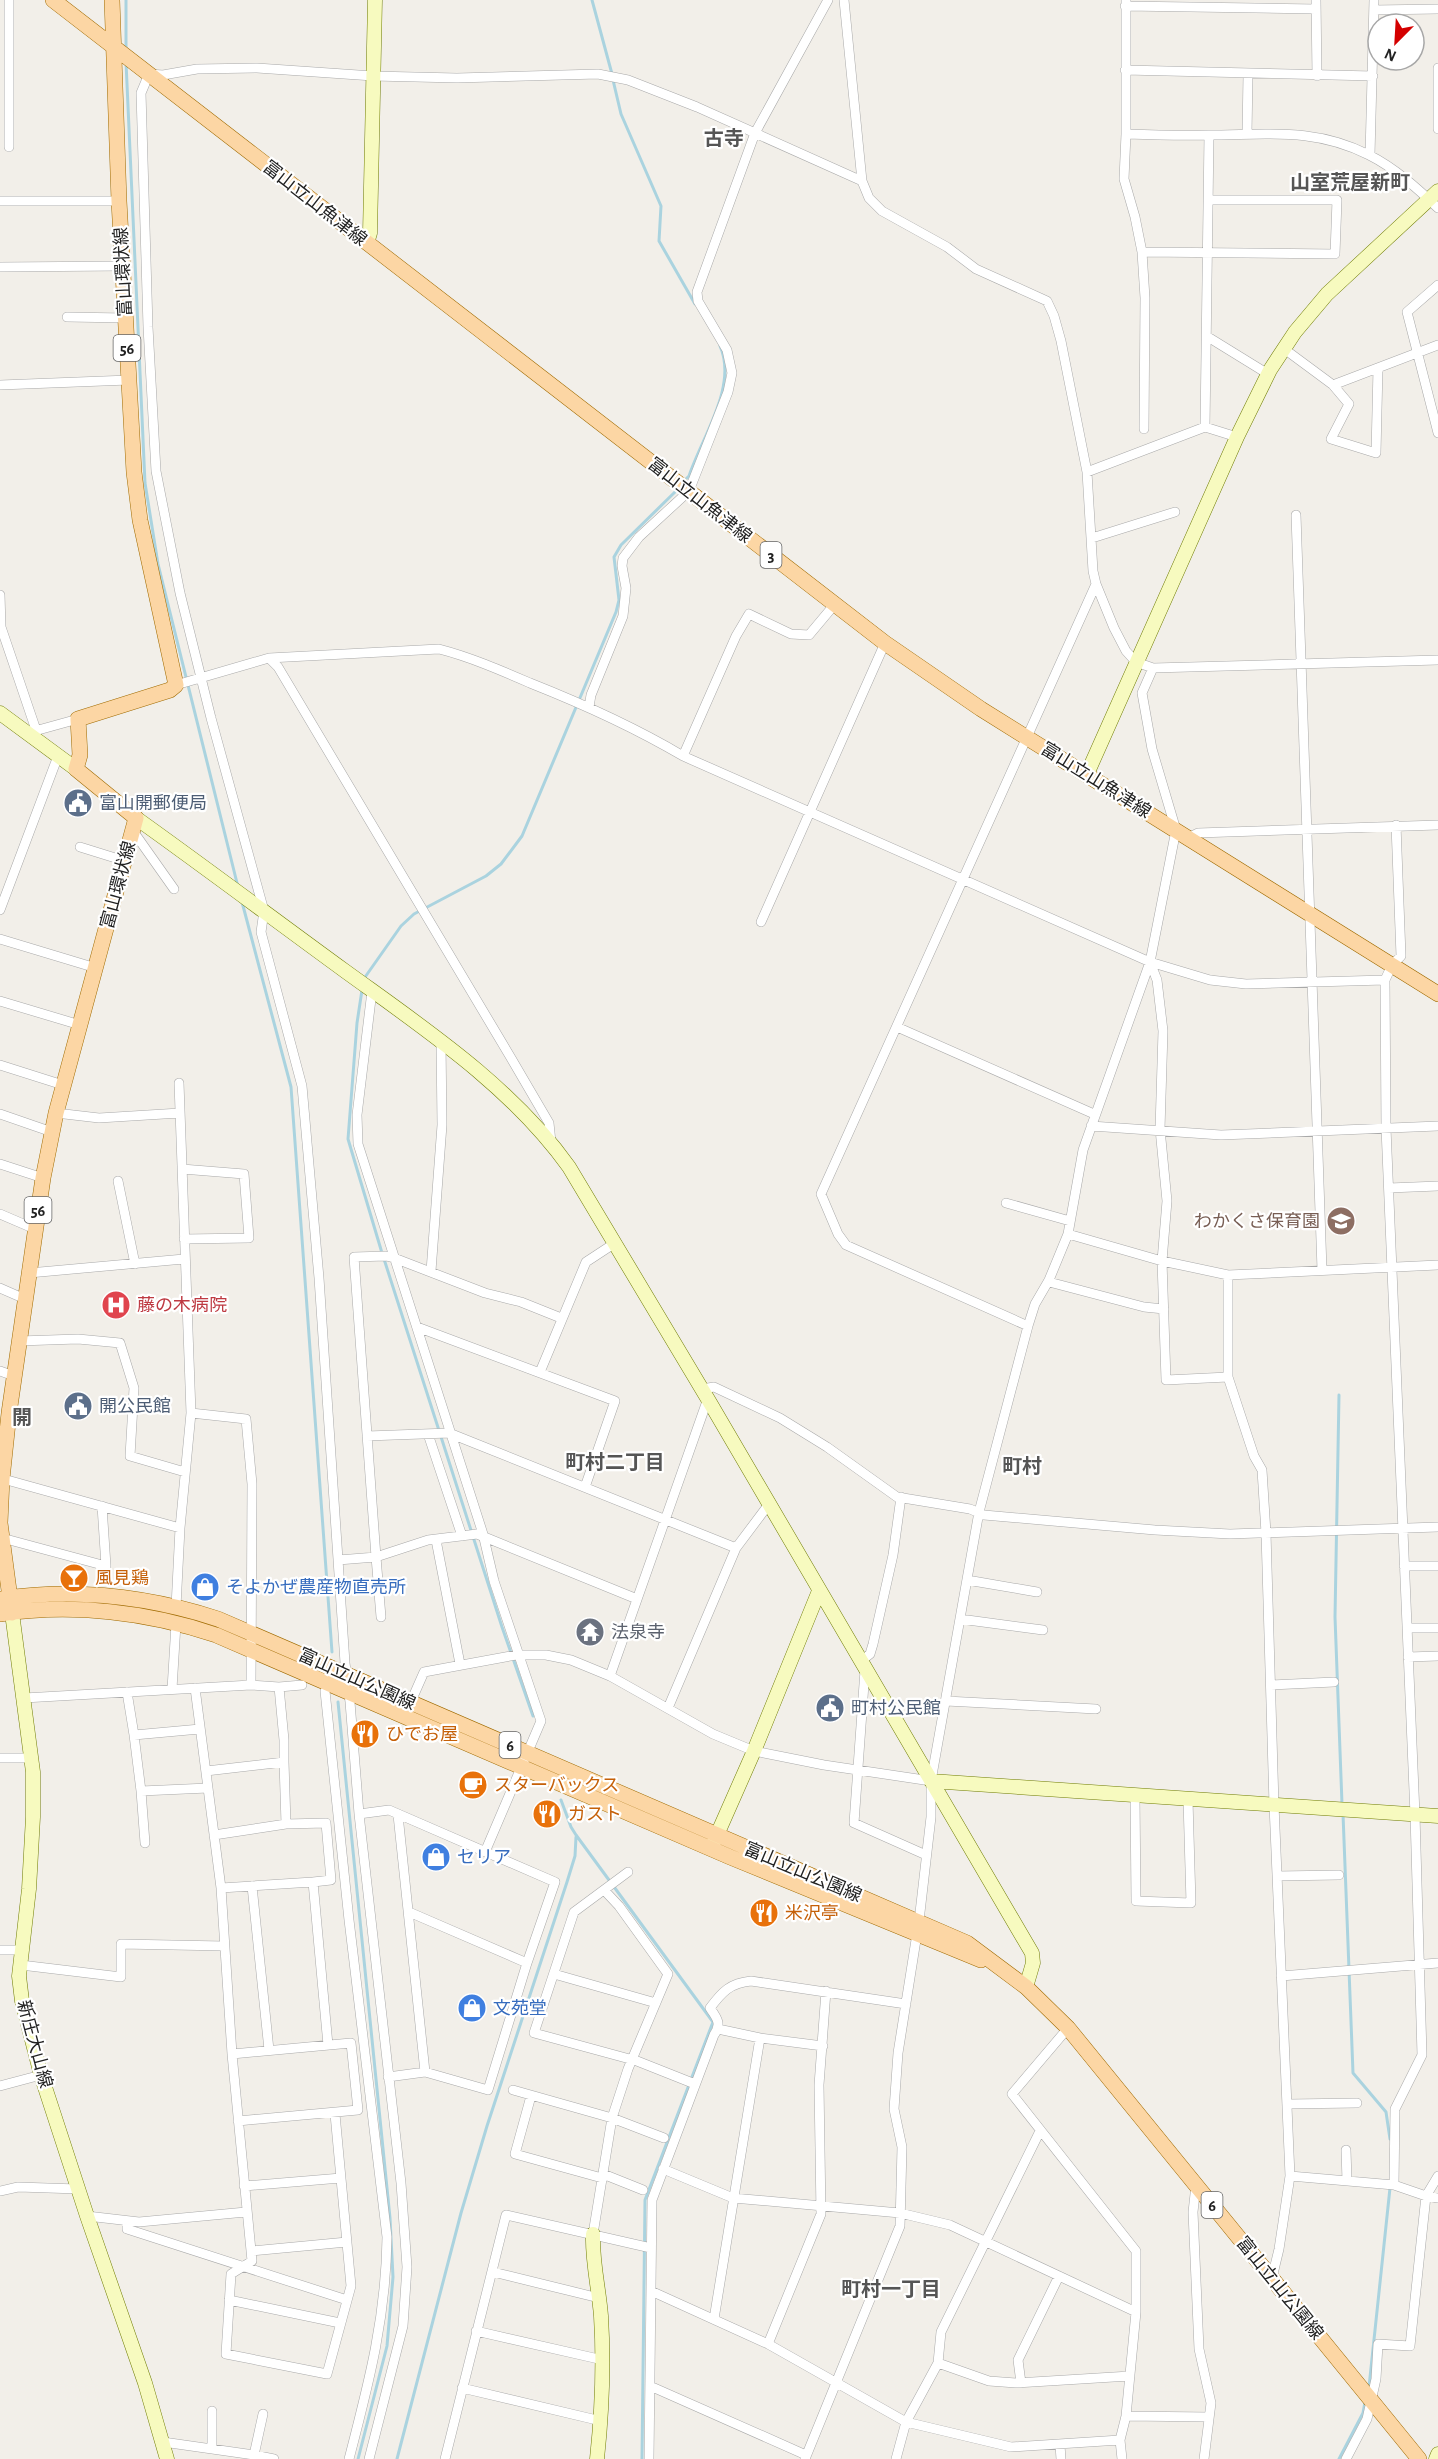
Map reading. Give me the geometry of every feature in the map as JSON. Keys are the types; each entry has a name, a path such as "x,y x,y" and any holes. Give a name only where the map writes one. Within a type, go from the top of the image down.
{"main road":[{"name":"富山立山魚津線","path":"53,0 885,643 947,687 1438,994"},
{"name":"富山環状線","path":"112,0 116,48 122,267 134,472 140,520 179,685"},
{"path":"76,770 80,755 78,719 170,690 179,685"},
{"name":"富山環状線","path":"6,1606 0,1523 7,1373 19,1341 43,1178 56,1113 134,824 76,770"},
{"name":"富山立山公園線","path":"6,1606 88,1594 176,1606 218,1619 346,1673 408,1709"},
{"name":"富山立山公園線","path":"6,1606 119,1613 206,1632 349,1691 408,1709 714,1842 918,1927 992,1963 1026,1988 1068,2028 1419,2459"}],"street":[{"path":"9,0 9,147"},
{"path":"367,243 370,233 375,0"},
{"path":"589,707 591,694 623,616 626,588 622,567 623,558 639,537 689,491 728,392 732,372 727,350 698,301 697,291 755,134 828,0"},
{"path":"844,0 862,181 869,198 882,211 947,247 976,269 1034,293 1047,301 1054,316 1087,472 1093,571 1114,628 1126,651 1136,662 1153,668 1438,660"},
{"path":"1144,429 1145,298 1142,252 1124,179 1126,3 1316,4 1317,76"},
{"path":"1370,155 1374,5 1438,9"},
{"path":"369,2459 403,2326 407,2267 401,2183 359,1814 346,1673 319,1278 302,1086 261,932 264,911 200,678 180,593 156,471 148,316 141,93 144,70 163,75 196,69 257,68 373,76 456,78 598,74 628,80 862,181"},
{"path":"1438,68 1438,129"},
{"path":"1125,70 1248,75 1373,76"},
{"path":"1247,134 1248,75"},
{"path":"1087,774 1237,437 1283,348 1327,294 1435,199 1370,155 1318,137 1288,132 1209,135 1126,134"},
{"path":"1205,427 1209,135"},
{"path":"1142,252 1335,254 1337,200 1208,200"},
{"path":"0,201 119,201"},
{"path":"0,267 122,267"},
{"path":"1438,285 1407,312 1438,432"},
{"path":"68,317 125,318"},
{"path":"1208,337 1268,374"},
{"path":"1334,384 1438,345"},
{"path":"1283,348 1334,384 1349,404 1331,439 1376,453 1378,368"},
{"path":"0,385 129,380"},
{"path":"1087,472 1205,427 1237,437"},
{"path":"1092,538 1175,512"},
{"path":"1296,515 1310,914 1310,981 1322,1270"},
{"path":"1028,1326 846,1245 838,1234 821,1194 1096,584"},
{"path":"0,595 1,627 32,732"},
{"path":"683,756 736,636 749,614 791,634 809,635 835,604"},
{"path":"761,922 885,643"},
{"path":"179,685 269,658 439,649 463,655 589,707 638,729 683,756 1150,962 1210,980 1246,984 1385,980"},
{"path":"269,658 278,666 549,1123 551,1142"},
{"path":"650,2386 806,2457 900,2226 902,2147 894,2109 898,2053 918,1927 931,1817 931,1781 979,1512 1028,1326 1035,1304 1049,1282 1068,1234 1076,1185 1090,1126 1150,962 1182,834 1152,749 1142,693 1153,668"},
{"path":"0,713 32,732 76,770"},
{"path":"32,732 78,719"},
{"path":"0,908 58,756"},
{"path":"134,824 221,879 441,1042 504,1092 551,1142 569,1167 706,1395 1032,1953 1033,1963 1026,1988"},
{"path":"134,824 174,889"},
{"path":"1394,2185 1395,2109 1422,2055 1386,1128 1385,980 1392,965 1401,956 1396,825"},
{"path":"1182,834 1438,825"},
{"path":"80,847 125,861"},
{"path":"0,939 96,968"},
{"path":"1150,962 1157,980 1163,1031 1160,1129 1167,1201 1162,1261 1166,1380 1228,1377"},
{"path":"372,991 357,1115 358,1144 483,1534 494,1581 541,1721 485,1852"},
{"path":"0,1001 80,1025"},
{"path":"897,1028 1094,1114"},
{"path":"431,1271 442,1125 441,1042"},
{"path":"0,1065 63,1085"},
{"path":"176,1606 180,1528 191,1413 179,1083"},
{"path":"56,1113 99,1118 180,1113"},
{"path":"0,1114 52,1132"},
{"path":"1090,1126 1160,1129 1221,1135 1438,1126"},
{"path":"0,1164 43,1178"},
{"path":"182,1169 243,1174 249,1238 184,1239"},
{"path":"118,1181 135,1264"},
{"path":"1389,1188 1438,1186"},
{"path":"1006,1203 1070,1221"},
{"path":"0,1214 35,1228"},
{"path":"1068,1234 1162,1261 1228,1275 1438,1265"},
{"path":"540,1372 586,1262 615,1243"},
{"path":"381,1617 354,1257 394,1258 485,1293 521,1302 561,1318"},
{"path":"28,1273 184,1259"},
{"path":"1228,1275 1228,1377 1254,1456 1262,1470 1266,1533 1274,1805 1289,2104 1290,2176 1279,2250 1272,2278"},
{"path":"1049,1282 1144,1307 1164,1309"},
{"path":"0,1288 25,1299"},
{"path":"417,1327 615,1401 585,1487"},
{"path":"19,1341 78,1339 120,1342 134,1388 130,1456 185,1473"},
{"path":"610,1676 706,1404 706,1395 714,1387 780,1418 901,1497 979,1512 984,1515 1155,1530 1266,1533 1438,1527"},
{"path":"191,1413 246,1419 252,1484 251,1685"},
{"path":"368,1437 449,1432 736,1548"},
{"path":"428,1434 462,1536"},
{"path":"1,1478 180,1528"},
{"path":"901,1497 893,1555 870,1654 863,1665 854,1823 926,1855"},
{"path":"668,1708 736,1548 769,1504"},
{"path":"2,1541 106,1566 102,1506"},
{"path":"338,1560 376,1557 436,1540 483,1534 637,1599"},
{"path":"436,1540 460,1664"},
{"path":"1404,1566 1438,1566"},
{"path":"967,1580 1037,1592"},
{"path":"714,1842 819,1591"},
{"name":"新庄大山線","path":"6,1606 24,1698 31,1758 33,1817 21,1965 22,2001 41,2075 168,2459"},
{"path":"960,1619 1043,1630"},
{"path":"172,1689 176,1624"},
{"path":"1407,1628 1438,1628"},
{"path":"408,1709 424,1672 520,1655 546,1655 571,1660 610,1676 713,1734 754,1751 857,1770 931,1781 1438,1816"},
{"path":"1408,1657 1438,1656"},
{"path":"1271,1685 1334,1682"},
{"path":"24,1698 251,1685 279,1687 302,1685"},
{"path":"279,1687 284,1740 286,1824"},
{"path":"195,1688 221,1888 232,2054 252,2261 231,2274 226,2354 327,2374 351,2286 335,2114"},
{"path":"325,1691 349,1920 387,2237 387,2276 374,2364 349,2459"},
{"path":"127,1692 141,1791 145,1843"},
{"path":"946,1701 1096,1709"},
{"path":"134,1735 200,1729"},
{"path":"0,1758 31,1758"},
{"path":"206,1771 284,1762"},
{"path":"141,1791 208,1788"},
{"path":"1135,1796 1136,1901 1191,1903 1188,1800"},
{"path":"359,1814 389,1810 555,1882 527,1963 488,2090 425,2072 388,2077"},
{"path":"398,1815 425,2072"},
{"path":"214,1835 286,1824 326,1823 331,1880 221,1888"},
{"path":"628,1872 574,1912 534,2033 632,2061 695,2084"},
{"path":"1277,1876 1339,1875"},
{"path":"313,1882 328,2045"},
{"path":"252,1886 268,2050"},
{"path":"597,2459 603,2360 593,2234 612,2118 632,2061 668,1974 619,1905 604,1890"},
{"path":"409,1912 527,1963"},
{"path":"21,1965 121,1977 121,1944 224,1946"},
{"path":"0,1950 22,1950"},
{"path":"1281,1976 1438,1963"},
{"path":"554,1974 656,2003"},
{"path":"649,2459 652,2200 718,2029 718,2019 710,2008 723,1990 738,1983 751,1981 906,2004"},
{"path":"768,2343 821,2214 819,2085 826,1991"},
{"path":"1068,2028 1012,2094 1136,2251 1136,2312 1126,2416 1120,2440 1122,2459"},
{"path":"718,2029 760,2038 823,2046"},
{"path":"714,2319 760,2038"},
{"path":"232,2054 351,2043 358,2110 335,2114 238,2121"},
{"path":"0,2086 41,2075"},
{"path":"513,2090 612,2118 664,2138"},
{"path":"531,2096 515,2154 602,2176 643,2190"},
{"path":"1289,2104 1357,2103"},
{"path":"896,2459 906,2422 938,2363 941,2332 1040,2131"},
{"path":"1346,2150 1347,2181"},
{"path":"663,2169 734,2198 900,2213 950,2225 1136,2312"},
{"path":"1290,2176 1394,2185 1438,2198"},
{"path":"1346,2459 1367,2419 1376,2379 1378,2344 1410,2346 1426,2196 1438,2176"},
{"path":"244,2186 341,2178"},
{"path":"1196,2185 1193,2212 1199,2349 1210,2403 1204,2459"},
{"path":"0,2191 18,2187 78,2188"},
{"path":"87,2216 127,2221 246,2212"},
{"path":"445,2459 506,2215 651,2248"},
{"path":"127,2221 127,2229 347,2300"},
{"path":"251,2251 347,2242"},
{"path":"493,2272 599,2298"},
{"path":"1021,2383 1018,2360 1059,2276"},
{"path":"651,2291 768,2343 906,2422 1011,2447 1120,2440"},
{"path":"229,2300 340,2324"},
{"path":"476,2331 603,2360"},
{"path":"938,2363 989,2381 1021,2383 1130,2376"},
{"path":"462,2388 601,2421"},
{"path":"212,2411 212,2449"},
{"path":"254,2455 263,2414"},
{"path":"1126,2416 1209,2417"},
{"path":"164,2442 274,2459"},
{"path":"1060,2445 1061,2459"},
{"path":"1436,2459 1438,2454"}],"waterway":[{"path":"126,0 126,49"},
{"path":"592,0 612,74"},
{"path":"126,62 145,483 158,564 238,887"},
{"path":"613,80 621,114 661,206 659,241 695,304"},
{"path":"683,482 689,476 722,394 725,378 720,346"},
{"path":"363,980 401,926 414,914 486,876 501,864 522,836 616,612 619,600 614,557 621,545 677,490"},
{"path":"242,902 291,1087 332,1652"},
{"path":"362,990 357,1023 348,1139 382,1253"},
{"path":"384,1259 502,1627 533,1716"},
{"path":"1339,1395 1335,1617 1342,1804"},
{"path":"338,1702 390,2218 393,2277 387,2346 358,2459"},
{"path":"561,1800 576,1835 713,2022 645,2200 642,2459"},
{"path":"1343,1814 1353,2073 1386,2112 1390,2139"},
{"path":"397,2459 461,2213 575,1856 576,1837"},
{"path":"1369,2387 1390,2188"},
{"path":"1339,2459 1363,2413 1365,2402"}],"place":[{"name":"富山開郵便局","path":"78,803"},
{"name":"わかくさ保育園","path":"1341,1221"},
{"name":"藤の木病院","path":"116,1305"},
{"name":"開公民館","path":"78,1406"},
{"name":"風見鶏","path":"74,1578"},
{"name":"そよかぜ農産物直売所","path":"205,1587"},
{"name":"法泉寺","path":"590,1632"},
{"name":"町村公民館","path":"830,1708"},
{"name":"ひでお屋","path":"365,1734"},
{"name":"スターバックス","path":"473,1785"},
{"name":"ガスト","path":"547,1814"},
{"name":"セリア","path":"436,1857"},
{"name":"米沢亭","path":"764,1913"},
{"name":"文苑堂","path":"472,2008"}],"district":[{"name":"古寺","path":"724,138"},
{"name":"山室荒屋新町","path":"1350,182"},
{"name":"開","path":"22,1417"},
{"name":"町村二丁目","path":"615,1462"},
{"name":"町村","path":"1022,1466"},
{"name":"町村一丁目","path":"891,2289"}]}
